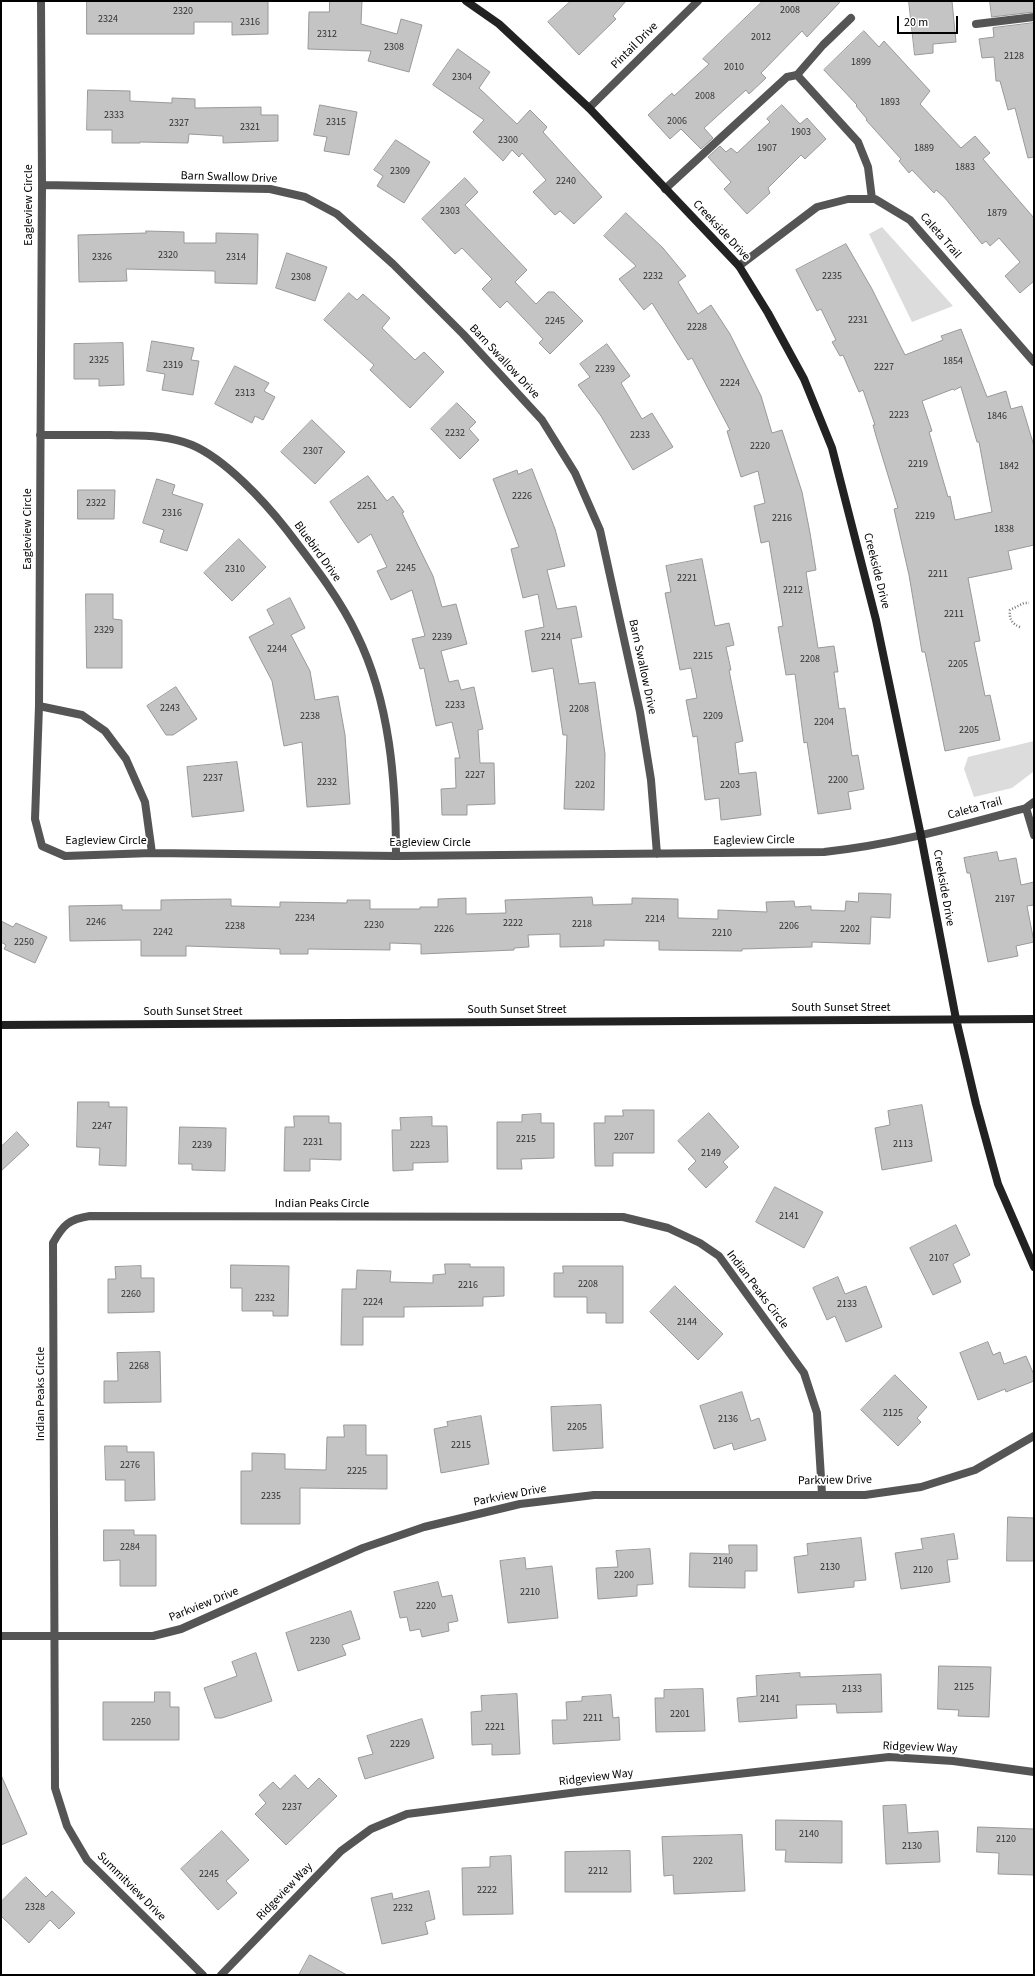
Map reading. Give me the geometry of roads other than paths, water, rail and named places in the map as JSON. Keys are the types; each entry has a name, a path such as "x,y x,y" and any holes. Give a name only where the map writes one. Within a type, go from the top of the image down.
{"street":[{"name":"Eagleview Circle","path":"41,1 42,185 39,706 35,819 42,846 65,856 152,853 396,856 657,854 824,852 857,849 921,836"},
{"name":"Creekside Drive","path":"466,1 499,24 589,108 739,266 768,313 804,378 832,448 876,620 921,836 956,1019 976,1104 998,1184 1034,1267"},
{"name":"Pintail Drive","path":"589,108 698,1"},
{"path":"976,24 1034,17"},
{"path":"665,189 786,77 797,75 851,18"},
{"path":"797,75 858,142 868,166 872,200"},
{"name":"Barn Swallow Drive","path":"42,185 270,189 305,197 337,214 393,264 463,334 542,420 575,473 600,530 640,712 651,780 657,854"},
{"name":"Caleta Trail","path":"739,266 817,207 848,200 872,200 910,220 1034,362"},
{"name":"Bluebird Drive","path":"40,435 158,436 192,445 221,462 273,512 321,574 353,628 376,684 390,751 396,821 396,856"},
{"path":"39,706 82,715 105,731 126,759 145,802 152,853"},
{"name":"Caleta Trail","path":"921,836 1026,808 1034,802"},
{"path":"1026,808 1034,835"},
{"name":"South Sunset Street","path":"1,1025 1034,1019"},
{"name":"Indian Peaks Circle","path":"54,1636 53,1243 62,1228 76,1218 90,1216 623,1217 668,1228 700,1243 719,1256 804,1373 817,1412 822,1494"},
{"name":"Parkview Drive","path":"1,1636 153,1636 181,1629 363,1548 424,1526 520,1504 594,1495 864,1494 921,1487 975,1470 1034,1436"},
{"name":"Summitview Drive","path":"54,1636 55,1788 67,1826 87,1860 203,1975"},
{"name":"Ridgeview Way","path":"221,1975 341,1851 371,1829 407,1814 578,1792 889,1757 953,1761 1034,1772"}]}
